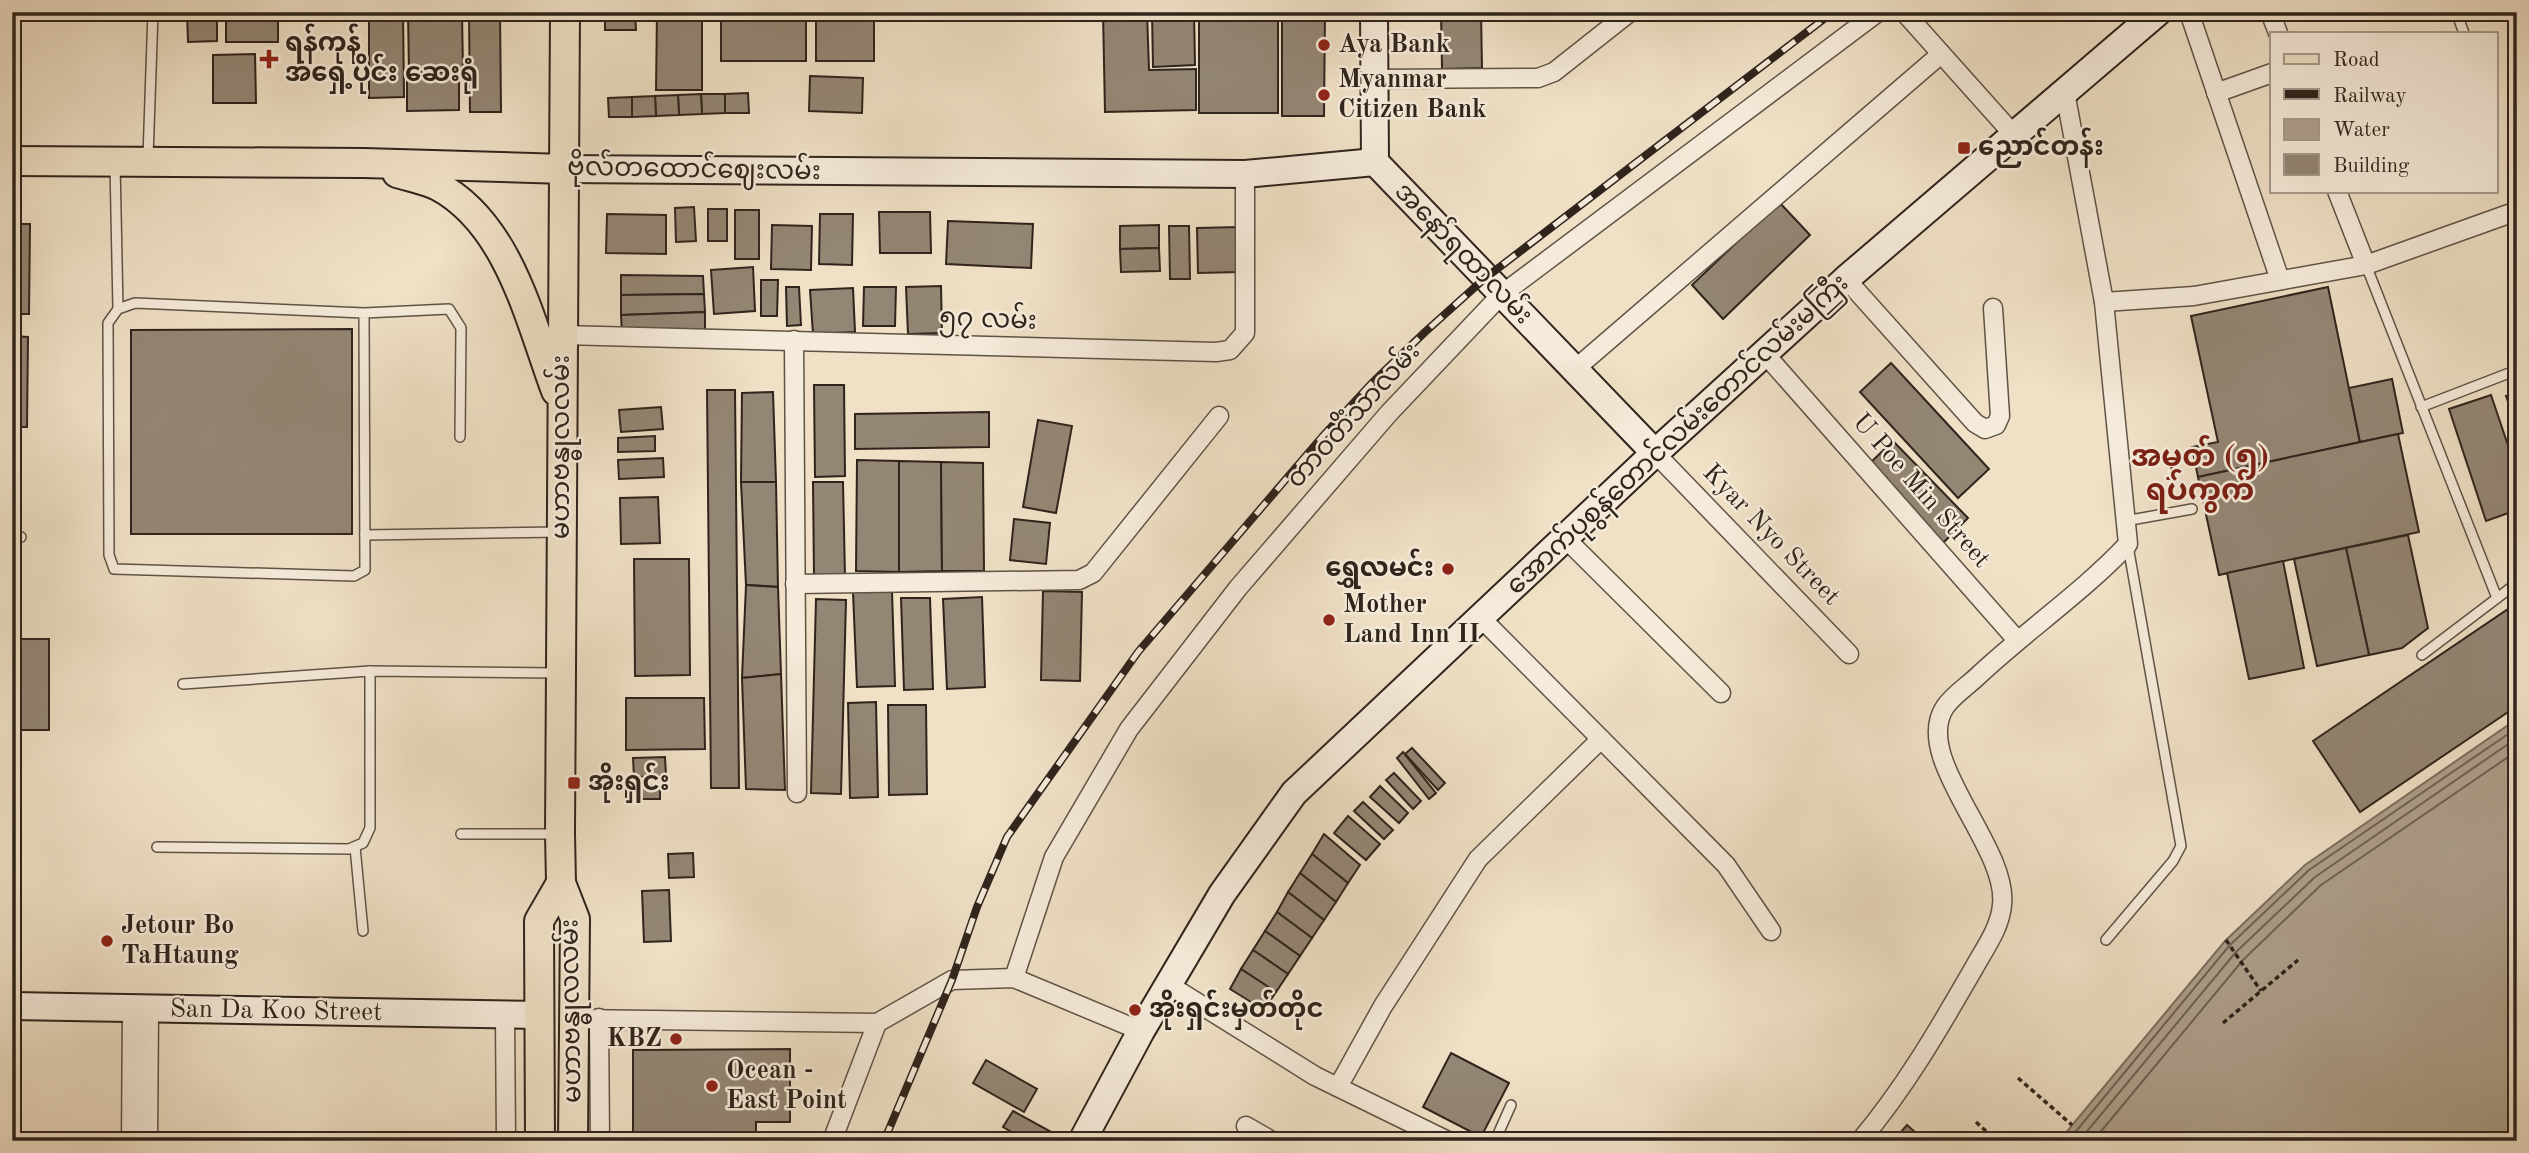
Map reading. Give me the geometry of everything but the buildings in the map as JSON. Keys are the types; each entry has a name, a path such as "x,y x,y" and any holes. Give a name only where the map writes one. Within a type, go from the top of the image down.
{"main road":[{"name":"မဟာဗန္ဓုလလမ်း","path":"565,12 561,406 561,883 575,919 587,1018 573,1141"},
{"name":"အနော်ရထာလမ်း","path":"1374,12 1375,162 1655,453"},
{"name":"အောက်ပုစွန်တောင်လမ်းတောင်လမ်းမကြီး","path":"1082,1141 1141,1031 1222,894 1294,793 1655,453 1846,279 2158,12"},
{"name":"ဗိုလ်တထောင်ဈေးလမ်း","path":"12,161 364,163 565,169 1245,174 1375,162"},
{"path":"364,163 438,186 474,214 497,244 520,293 561,406"},
{"name":"မဟာဗန္ဓုလလမ်း","path":"540,1141 539,921 561,883"},
{"name":"San Da Koo Street","path":"12,1006 539,1015"}],"street":[{"path":"1374,79 1538,78 1554,72 1630,12"},
{"name":"တာဝတိံသာလမ်း","path":"1014,978 1054,857 1129,729 1256,567 1389,413 1501,295 1878,12"},
{"path":"1904,12 2013,134"},
{"path":"2189,12 2280,280"},
{"path":"2270,12 2278,32"},
{"path":"1574,370 1941,54"},
{"path":"2216,93 2270,74"},
{"path":"1860,1141 1943,1024 1997,926 2003,903 2002,887 1989,853 1942,760 1937,733 1944,708 2017,640 2128,544 2104,302 2065,92"},
{"name":"၅၇ လမ်း","path":"562,335 1216,352 1230,350 1245,333 1245,174"},
{"path":"2337,192 2366,265"},
{"path":"2104,302 2194,296 2366,265 2517,211"},
{"path":"1846,279 1978,425 1986,429 1996,425 2000,416 1993,308"},
{"path":"794,340 797,793"},
{"name":"U Poe Min Street","path":"1765,354 2017,640"},
{"path":"795,584 1079,580 1093,573 1219,416"},
{"name":"Kyar Nyo Street","path":"1655,453 1849,654"},
{"path":"1566,539 1721,693"},
{"path":"1481,618 1726,865 1771,931"},
{"path":"1338,1087 1383,1006 1478,859 1601,739"},
{"path":"600,1141 587,1018 877,1023 952,980 1014,978 1141,1031"},
{"path":"1169,985 1338,1087 1448,1141"},
{"path":"131,1141 140,1009"},
{"path":"140,1009 148,1141"},
{"path":"505,1014 506,1141"},
{"path":"831,1141 877,1023"},
{"path":"1245,1126 1272,1141"}],"lane":[{"path":"148,161 153,12"},
{"path":"2456,12 2464,32"},
{"path":"115,161 118,309"},
{"path":"2366,265 2497,598"},
{"path":"364,313 365,570 354,576 114,569 109,555 108,323 118,309 135,303 364,313 449,309 461,328 460,437"},
{"path":"2421,407 2517,370"},
{"path":"2125,521 2193,509"},
{"path":"365,535 562,532"},
{"path":"2106,940 2173,861 2180,846 2128,544"},
{"path":"2422,655 2517,583"},
{"path":"183,684 370,671 561,673"},
{"path":"157,847 363,844 370,828 370,671"},
{"path":"461,834 560,834"},
{"path":"355,846 363,930"},
{"path":"1495,1141 1511,1105"}],"path":[{"path":"2226,940 2261,991"},
{"path":"2223,1023 2298,960"},
{"path":"2018,1078 2072,1125"},
{"path":"1976,1122 1997,1141"}],"water":[{"path":"2517,719 2517,1141 2059,1141 2225,941 2305,865"}],"railway":[{"path":"884,1141 952,980 977,907 1007,837 1138,652 1322,437 1372,383 1425,332 1484,279 1833,12"}],"place":[{"name":"Aya Bank","path":"1324,45"},
{"name":"ရန်ကုန် အရှေ့ပိုင်း ဆေးရုံ","path":"269,59"},
{"name":"Myanmar Citizen Bank","path":"1324,95"},
{"name":"ညောင်တန်း","path":"1964,148"},
{"name":"ရွှေလမင်း","path":"1448,569"},
{"name":"Mother Land Inn II","path":"1329,620"},
{"name":"အိုးရှင်း","path":"574,783"},
{"name":"Jetour Bo TaHtaung","path":"107,941"},
{"name":"အိုးရှင်းမှတ်တိုင","path":"1135,1010"},
{"name":"KBZ","path":"676,1039"},
{"name":"Ocean - East Point","path":"712,1086"}],"district":[{"name":"အမှတ် (၅) ရပ်ကွက်","path":"2200,475"}]}
